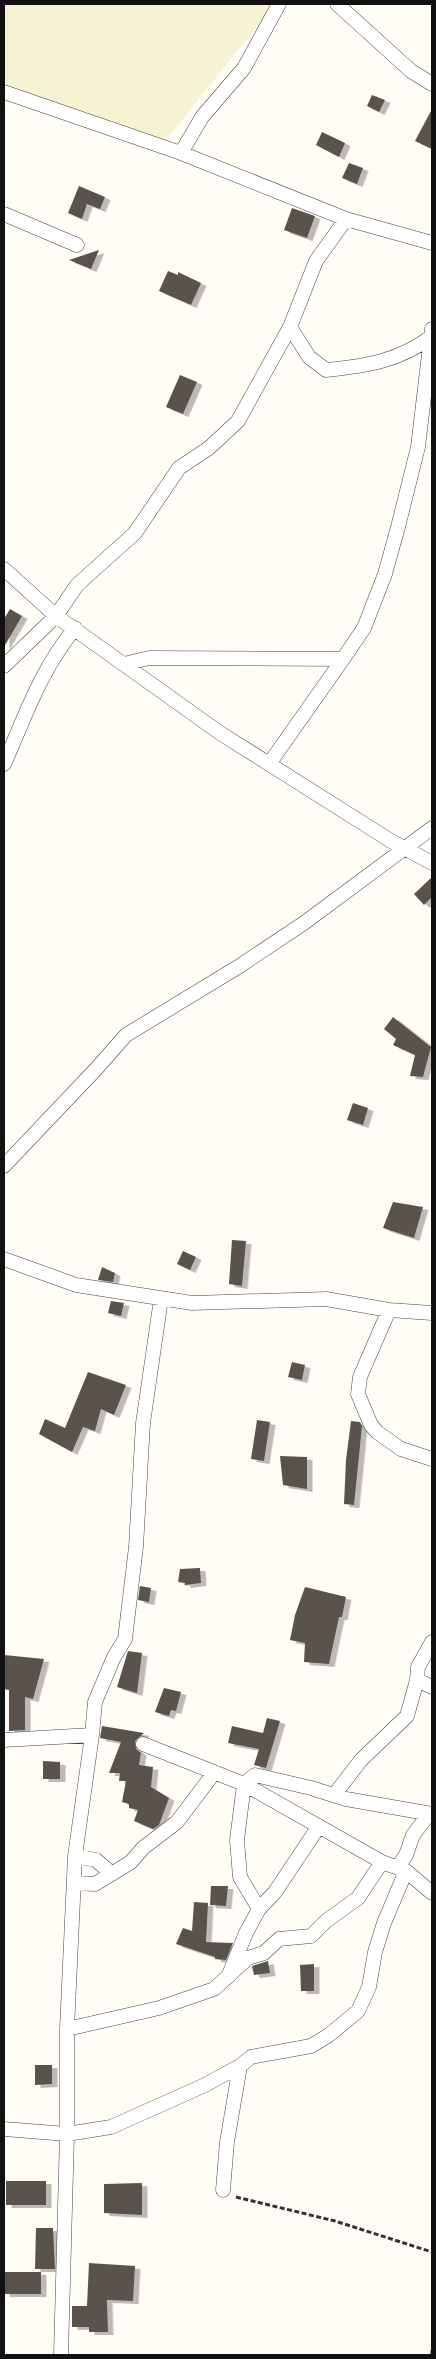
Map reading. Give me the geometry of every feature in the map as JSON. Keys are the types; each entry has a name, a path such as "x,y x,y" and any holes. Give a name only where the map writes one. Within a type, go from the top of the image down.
{"street":[{"path":"181,153 202,117 244,68 279,4"},
{"path":"337,4 411,71 432,84"},
{"path":"4,92 181,153 346,219 432,243"},
{"path":"4,214 77,245"},
{"path":"4,666 56,616 77,585 135,533 179,468 209,448 238,421 290,327 316,261 346,219"},
{"path":"290,327 309,357 326,370 354,368 402,356 432,334"},
{"path":"269,764 364,628 385,574 418,447 432,334"},
{"path":"4,569 56,616 220,734 405,849 432,863"},
{"path":"4,764 39,680 58,649 75,628"},
{"path":"124,664 148,658 344,659"},
{"path":"4,1166 97,1068 126,1034 247,962 304,923 432,828"},
{"path":"4,1259 76,1285 192,1303 326,1299 389,1310 432,1313"},
{"path":"61,2355 67,2134 67,2029 76,1883 75,1856 95,1702 100,1685 125,1639 136,1547 143,1423 161,1299"},
{"path":"389,1310 360,1377 358,1394 377,1432 400,1449 432,1458"},
{"path":"334,1794 362,1760 407,1716 417,1680 418,1667 432,1642"},
{"path":"417,1680 432,1687"},
{"path":"4,1740 92,1735"},
{"path":"142,1744 244,1784 382,1862 402,1869 432,1893"},
{"path":"76,1883 95,1884 131,1862 143,1848 177,1822 214,1773"},
{"path":"4,2129 67,2134 111,2127 205,2085 240,2066 251,2057 311,2046 329,2035 358,2011 369,1987 375,1952 413,1835 430,1814 372,1804 255,1775 244,1784 237,1840 240,1877 259,1909"},
{"path":"228,1977 246,1933 259,1909 275,1892 319,1826"},
{"path":"75,1856 96,1860 112,1874"},
{"path":"67,2029 159,2008 214,1989 248,1958 264,1953 280,1939 311,1936 326,1921 358,1898 382,1862"},
{"path":"223,2190 227,2142 240,2066"}],"path":[{"path":"223,2190 232,2196 335,2221 432,2252"},
{"path":"432,2348 432,2355"}],"shaded area":[{"path":"4,4 275,4 167,139 154,149 4,98"}],"building":[{"path":"372,95 385,100 379,112 367,106"},
{"path":"432,109 432,149 415,141"},
{"path":"322,132 345,143 339,157 316,145"},
{"path":"349,163 363,168 357,184 342,178"},
{"path":"79,186 105,197 100,209 87,204 82,219 68,213"},
{"path":"292,208 315,216 307,238 284,230"},
{"path":"99,250 91,269 69,260"},
{"path":"168,271 178,275 178,272 201,283 191,305 159,291"},
{"path":"180,375 197,382 183,414 166,407"},
{"path":"10,609 22,616 4,647 4,619"},
{"path":"432,877 432,897 424,905 414,894"},
{"path":"393,1017 431,1047 423,1077 410,1076 415,1055 393,1045 396,1039 384,1029"},
{"path":"353,1103 368,1108 363,1125 347,1120"},
{"path":"393,1202 423,1207 414,1238 383,1228"},
{"path":"232,1240 246,1241 242,1286 229,1284"},
{"path":"183,1251 196,1257 190,1270 177,1264"},
{"path":"102,1267 115,1273 113,1282 98,1280"},
{"path":"111,1301 124,1303 121,1316 108,1313"},
{"path":"292,1362 305,1365 302,1380 288,1377"},
{"path":"88,1372 126,1385 114,1415 101,1409 95,1431 83,1427 72,1452 39,1434 45,1419 65,1428"},
{"path":"257,1420 270,1422 264,1461 251,1459"},
{"path":"351,1421 360,1422 362,1426 354,1505 344,1504 346,1460"},
{"path":"280,1456 307,1457 307,1489 283,1485"},
{"path":"200,1568 201,1583 185,1585 185,1583 178,1582 180,1569"},
{"path":"140,1586 151,1588 149,1602 138,1600"},
{"path":"305,1587 346,1597 342,1617 339,1617 329,1664 304,1662 305,1643 290,1640 295,1615"},
{"path":"128,1651 142,1653 137,1693 117,1687"},
{"path":"4,1655 44,1659 33,1699 25,1697 25,1730 9,1731 9,1690 4,1689"},
{"path":"164,1688 181,1692 176,1711 171,1710 169,1716 155,1712"},
{"path":"267,1718 280,1721 266,1768 254,1765 259,1749 228,1743 232,1726 263,1733"},
{"path":"102,1726 144,1733 135,1741 136,1749 141,1753 139,1765 153,1767 151,1787 169,1798 159,1825 153,1829 134,1821 138,1810 129,1808 129,1804 122,1802 126,1781 119,1781 120,1773 109,1773 121,1742 100,1738"},
{"path":"43,1761 60,1762 60,1779 43,1779"},
{"path":"211,1886 228,1886 226,1906 210,1905"},
{"path":"194,1902 208,1903 206,1942 233,1943 226,1960 215,1959 215,1957 176,1944 183,1928 192,1931"},
{"path":"268,1961 270,1973 254,1975 252,1966"},
{"path":"314,1964 314,1991 301,1991 300,1965"},
{"path":"35,2065 52,2065 52,2084 35,2085"},
{"path":"6,2181 46,2181 46,2205 6,2205"},
{"path":"142,2183 142,2215 104,2213 104,2184"},
{"path":"36,2228 53,2228 55,2269 35,2269"},
{"path":"89,2263 135,2266 133,2301 107,2300 108,2332 89,2332 89,2327 72,2327 72,2306 87,2306"},
{"path":"4,2272 41,2272 41,2294 4,2294"}]}
